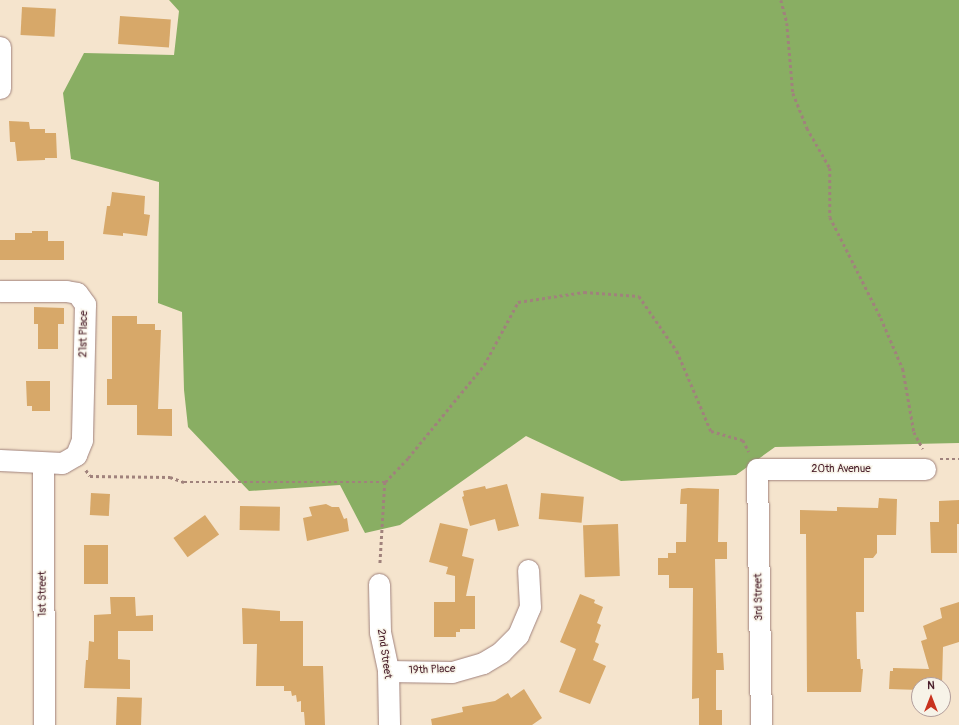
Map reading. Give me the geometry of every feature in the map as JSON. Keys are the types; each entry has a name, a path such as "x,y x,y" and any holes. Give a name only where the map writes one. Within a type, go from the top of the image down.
{"street":[{"path":"0,48 0,88"},
{"name":"21st Place","path":"0,291 66,290 77,293 85,304 82,440 76,454"},
{"path":"0,460 43,464 62,464 76,454"},
{"name":"20th Avenue","path":"757,469 925,460"},
{"name":"1st Street","path":"43,464 44,725"},
{"name":"3rd Street","path":"757,469 761,725"},
{"name":"19th Place","path":"388,671 452,672 483,664 501,652 518,635 530,607 528,570"},
{"name":"2nd Street","path":"379,584 380,632 388,671 389,725"}],"path":[{"path":"781,0 787,23 793,93 807,128 830,168 830,216 881,318 903,369 914,432 925,460"},
{"path":"379,584 385,482 408,458 484,365 518,302 584,292 639,296 677,351 711,431 744,440 757,469"},
{"path":"76,454 90,476 170,476 184,482 385,482"}],"green space":[{"path":"169,0 959,0 959,443 775,447 736,475 621,481 526,436 400,525 365,533 340,485 249,491 188,427 184,390 182,312 158,303 159,182 71,159 63,93 84,53 174,55 179,11"}],"building":[{"path":"22,7 56,9 54,37 21,35"},
{"path":"120,16 171,20 169,47 118,44"},
{"path":"9,121 29,122 30,129 45,129 45,133 56,133 57,158 17,161 15,142 10,142"},
{"path":"112,192 145,196 144,214 150,215 147,236 123,233 123,236 103,234 107,206 110,206"},
{"path":"32,231 48,231 48,241 64,241 64,260 0,260 0,240 15,240 15,233 32,233"},
{"path":"34,307 64,308 64,324 58,324 58,349 38,349 38,324 34,324"},
{"path":"112,316 137,316 137,324 155,324 155,330 161,330 158,409 172,409 172,436 137,435 137,405 107,405 107,379 112,379"},
{"path":"26,381 50,381 50,411 32,411 32,406 27,406"},
{"path":"507,484 519,526 498,531 495,519 470,526 462,497 464,496 463,491 485,486 486,489"},
{"path":"681,489 719,489 718,542 727,542 727,559 715,559 717,653 723,653 724,670 716,670 716,710 722,710 722,725 699,725 699,698 692,699 693,588 669,588 669,575 658,575 658,558 668,558 668,553 676,553 676,542 686,542 687,504 680,504"},
{"path":"91,493 110,494 109,516 90,515"},
{"path":"541,493 584,497 582,523 539,519"},
{"path":"879,498 897,499 896,535 877,535 877,553 873,558 864,558 864,612 856,612 857,659 860,659 861,669 863,669 861,692 807,692 806,534 800,534 800,510 837,511 837,507 878,508"},
{"path":"959,500 957,553 931,553 930,522 939,522 939,501"},
{"path":"326,504 332,507 339,507 344,519 347,518 349,531 307,541 303,518 312,516 309,507"},
{"path":"240,506 280,507 280,531 240,530"},
{"path":"205,515 219,534 188,557 173,538"},
{"path":"440,523 468,529 462,556 474,559 466,596 475,596 475,629 460,629 460,632 456,632 456,637 434,637 434,602 455,602 455,576 446,574 448,567 429,562"},
{"path":"618,524 620,576 585,577 583,525"},
{"path":"84,545 108,545 108,584 84,584"},
{"path":"580,594 595,600 594,603 603,607 597,623 601,625 595,642 599,644 593,660 606,666 590,704 559,692 576,649 560,642"},
{"path":"110,597 135,597 136,616 153,615 153,631 118,631 118,659 130,660 130,689 84,688 89,641 94,642 94,615 111,614"},
{"path":"959,602 959,642 943,647 942,677 911,677 911,690 889,689 890,671 893,671 893,668 929,669 921,641 927,639 923,626 942,618 940,608"},
{"path":"242,608 280,611 280,621 303,621 303,666 323,666 325,725 305,725 304,712 301,712 301,701 297,702 296,695 292,696 291,691 284,691 284,686 256,686 257,644 243,644"},
{"path":"524,689 542,718 532,725 432,725 431,719 463,712 462,707 495,701 508,693 511,698"},
{"path":"117,697 142,698 141,725 116,725"}]}
